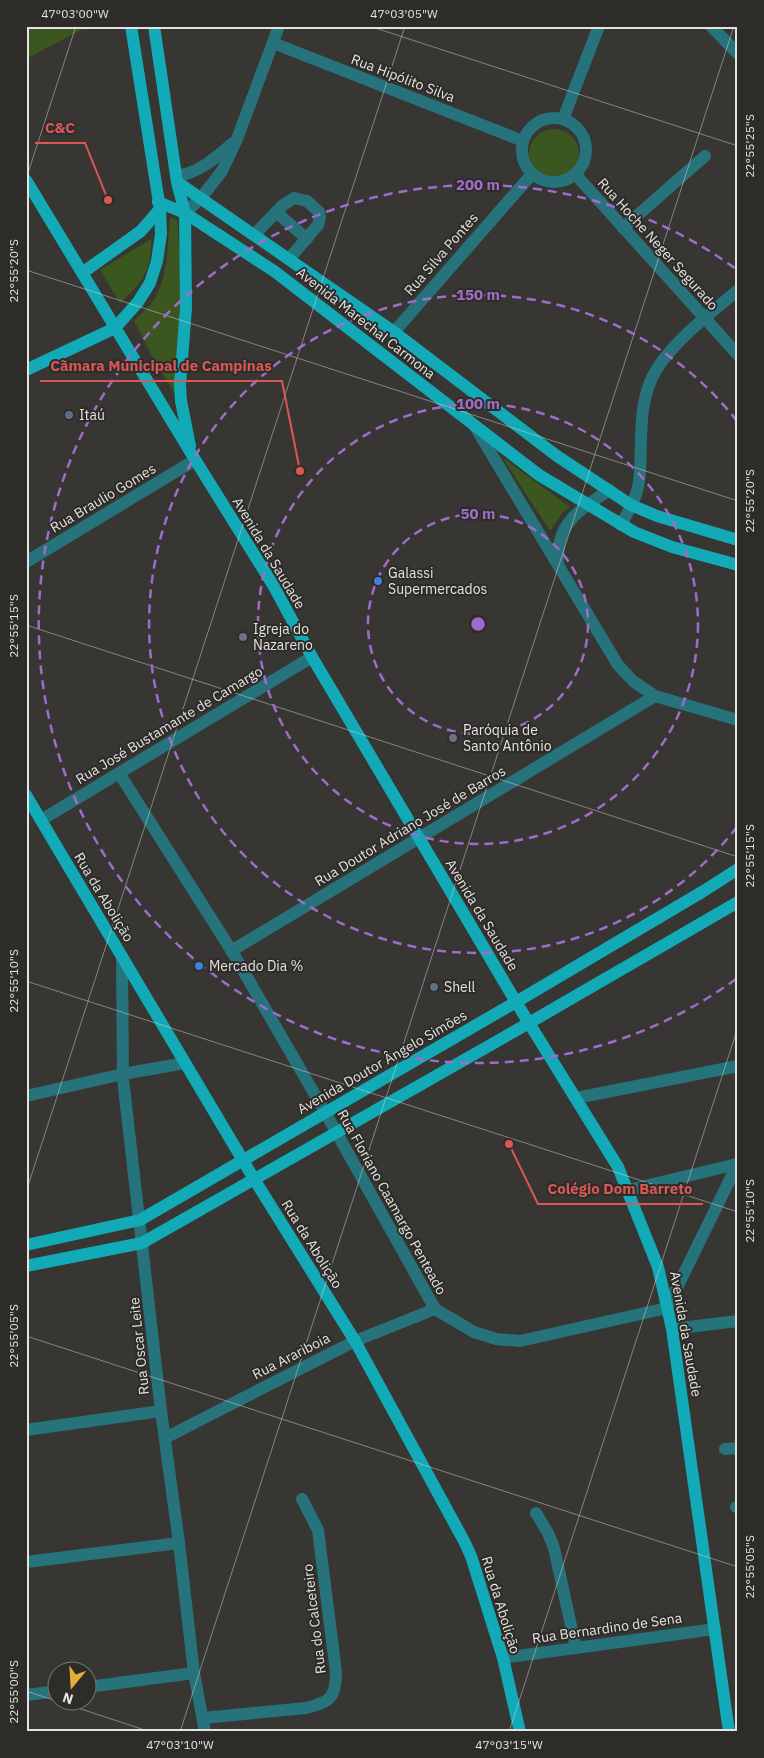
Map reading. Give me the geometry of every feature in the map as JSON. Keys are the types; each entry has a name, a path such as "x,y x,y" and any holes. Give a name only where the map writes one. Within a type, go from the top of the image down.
{"main road":[{"path":"26,370 115,328 138,302 150,283 157,261 161,234 159,205 131,26"},
{"path":"154,26 176,179 185,213 186,308 180,384 193,457"},
{"name":"Avenida Marechal Carmona","path":"176,179 394,332 557,456 631,505 657,516 738,540"},
{"name":"Avenida da Saudade","path":"26,180 193,457 273,585 312,657 516,1002 618,1167 658,1267 672,1329 729,1732"},
{"path":"82,273 141,231 159,205"},
{"name":"Avenida Marechal Carmona","path":"159,205 185,213 274,271 539,475 621,525 659,543 738,565"},
{"name":"Rua da Abolição","path":"26,795 254,1179 355,1341 464,1541 471,1556 503,1658 520,1732"},
{"name":"Avenida Doutor Ângelo Simões","path":"26,1246 140,1220 516,1002 738,869"},
{"path":"26,1266 142,1242 529,1023 738,902"}],"street":[{"path":"185,213 201,198 222,171 237,139 280,26"},
{"path":"562,119 599,26"},
{"path":"711,26 738,54"},
{"name":"Rua Hipólito Silva","path":"273,43 523,140"},
{"path":"553,118 562,119 573,124 581,132 586,143 587,155 583,166 576,175 568,180 558,183 540,180 532,174 522,158 523,140 534,124 553,118"},
{"path":"176,179 200,169 237,139"},
{"path":"623,228 705,156"},
{"name":"Rua Silva Pontes","path":"394,332 532,174"},
{"name":"Rua Hoche Neger Segurado","path":"576,175 738,355"},
{"path":"254,234 276,212 294,198 306,201 319,212 318,225 289,259"},
{"path":"276,212 306,239"},
{"path":"621,525 639,484 645,400 651,380 668,353 738,290"},
{"path":"474,425 618,666 633,681 655,696 738,720"},
{"name":"Rua Braulio Gomes","path":"26,562 193,457"},
{"path":"558,564 557,548 565,526 588,505 610,490"},
{"name":"Rua José Bustamante de Camargo","path":"41,820 312,657"},
{"name":"Rua Doutor Adriano José de Barros","path":"231,951 655,696"},
{"name":"Rua Floriano Caamargo Penteado","path":"119,773 231,951 336,1131 435,1309 474,1332 496,1339 520,1341 667,1308"},
{"name":"Rua Oscar Leite","path":"122,956 123,1074 161,1411 180,1544 194,1673 205,1732"},
{"path":"26,1096 123,1074 185,1063"},
{"path":"576,1098 738,1066"},
{"path":"628,1190 737,1163"},
{"path":"667,1308 737,1163"},
{"name":"Rua Arariboia","path":"165,1438 355,1341 435,1309"},
{"path":"672,1329 738,1321"},
{"path":"26,1430 161,1411"},
{"path":"725,1450 738,1448"},
{"name":"Rua do Calceteiro","path":"203,1718 320,1705 330,1698 336,1688 336,1672 318,1530 302,1499"},
{"path":"536,1513 548,1533 554,1548 576,1648"},
{"path":"26,1562 180,1544"},
{"name":"Rua Bernardino de Sena","path":"503,1658 715,1629"},
{"path":"98,1686 194,1673"},
{"path":"26,1695 48,1692"}],"green space":[{"path":"26,26 88,26 26,59"},
{"path":"549,129 559,129 572,136 579,149 579,159 572,172 559,179 549,179 540,175 533,168 529,159 529,149 533,140 540,133"},
{"path":"170,217 177,220 184,313 176,396 154,360 134,321 151,304 163,279 167,259"},
{"path":"151,239 148,267 140,282 120,303 100,270"},
{"path":"502,457 570,507 562,513 550,531"}],"place":[{"name":"C&C","path":"108,200"},
{"name":"Itaú","path":"69,415"},
{"name":"Cãmara Municipal de Campinas","path":"300,471"},
{"name":"Galassi Supermercados","path":"378,581"},
{"name":"Igreja do Nazareno","path":"243,637"},
{"name":"Paróquia de Santo Antônio","path":"453,738"},
{"name":"Mercado Dia %","path":"199,966"},
{"name":"Shell","path":"434,987"},
{"name":"Colégio Dom Barreto","path":"509,1144"}]}
